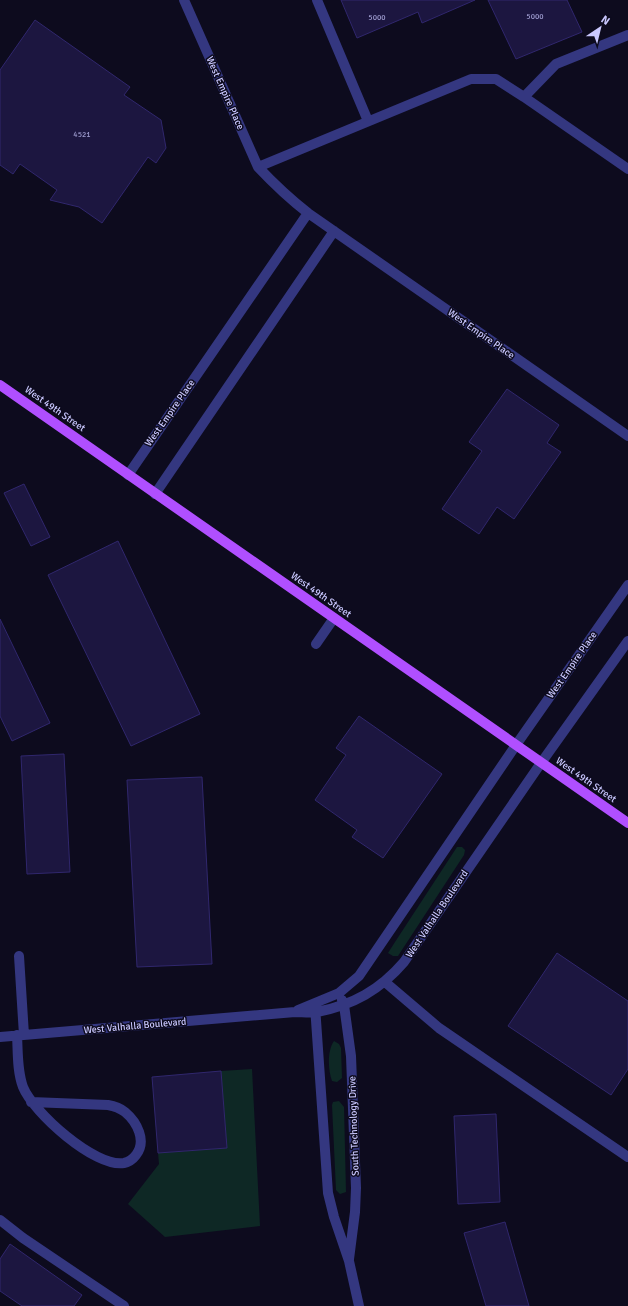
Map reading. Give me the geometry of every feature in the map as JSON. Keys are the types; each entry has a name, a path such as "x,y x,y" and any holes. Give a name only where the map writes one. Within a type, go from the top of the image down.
{"main road":[{"name":"West 49th Street","path":"0,385 628,823"}],"street":[{"name":"West Empire Place","path":"184,0 258,167 290,199 628,436"},
{"path":"317,0 368,122"},
{"path":"524,97 556,64 628,36"},
{"path":"258,167 471,79 496,79 628,169"},
{"name":"West Empire Place","path":"128,475 308,213"},
{"path":"155,494 334,231"},
{"name":"West Empire Place","path":"516,745 628,585"},
{"path":"316,644 334,618"},
{"path":"541,763 628,641"},
{"name":"West Valhalla Boulevard","path":"315,1008 338,994 359,976 516,745"},
{"name":"West Valhalla Boulevard","path":"0,1037 295,1012 344,1005 376,989 385,982 404,962 541,763"},
{"path":"19,956 21,1035 18,1068 24,1088 31,1102 58,1130 78,1145 99,1157 114,1163 125,1163 132,1159 137,1153 141,1139 140,1132 126,1112 118,1108 108,1105 31,1102"},
{"path":"385,982 439,1028 628,1157"},
{"name":"South Technology Drive","path":"338,994 344,1005 351,1056 356,1188 355,1212 349,1261"},
{"name":"South Technology Drive","path":"315,1008 328,1193 334,1217 349,1261 359,1306"},
{"path":"0,1220 22,1238 124,1306"}],"green space":[{"path":"457,847 462,847 465,850 464,855 398,956 393,956 388,953 395,942"},
{"path":"334,1041 339,1044 341,1048 342,1078 337,1082 332,1081 329,1066 330,1050"},
{"path":"252,1069 260,1226 165,1237 128,1204 159,1164 158,1153 227,1148 221,1071"},
{"path":"339,1101 344,1107 346,1192 340,1194 336,1190 332,1105 333,1102"}],"building":[{"path":"341,0 475,0 422,23 418,12 357,38"},
{"path":"488,0 567,0 582,32 516,59"},
{"path":"35,20 130,87 124,95 161,120 166,148 156,163 148,157 102,223 79,207 50,200 57,190 20,164 13,174 0,165 0,70"},
{"path":"507,389 559,425 547,443 561,452 514,519 497,507 479,534 442,509 482,451 469,442"},
{"path":"24,484 50,537 31,546 4,493"},
{"path":"118,541 200,714 131,746 48,575"},
{"path":"0,619 50,723 12,741 0,716"},
{"path":"359,716 442,774 383,858 352,837 357,830 315,800 346,755 336,748"},
{"path":"64,754 70,872 27,874 21,756"},
{"path":"202,777 212,964 137,967 127,780"},
{"path":"557,953 628,1001 628,1069 611,1095 508,1026"},
{"path":"221,1071 227,1148 158,1153 152,1077"},
{"path":"496,1114 500,1202 458,1204 454,1116"},
{"path":"505,1222 529,1306 486,1306 464,1233"},
{"path":"10,1244 82,1295 74,1306 22,1306 0,1291 0,1259"}]}
